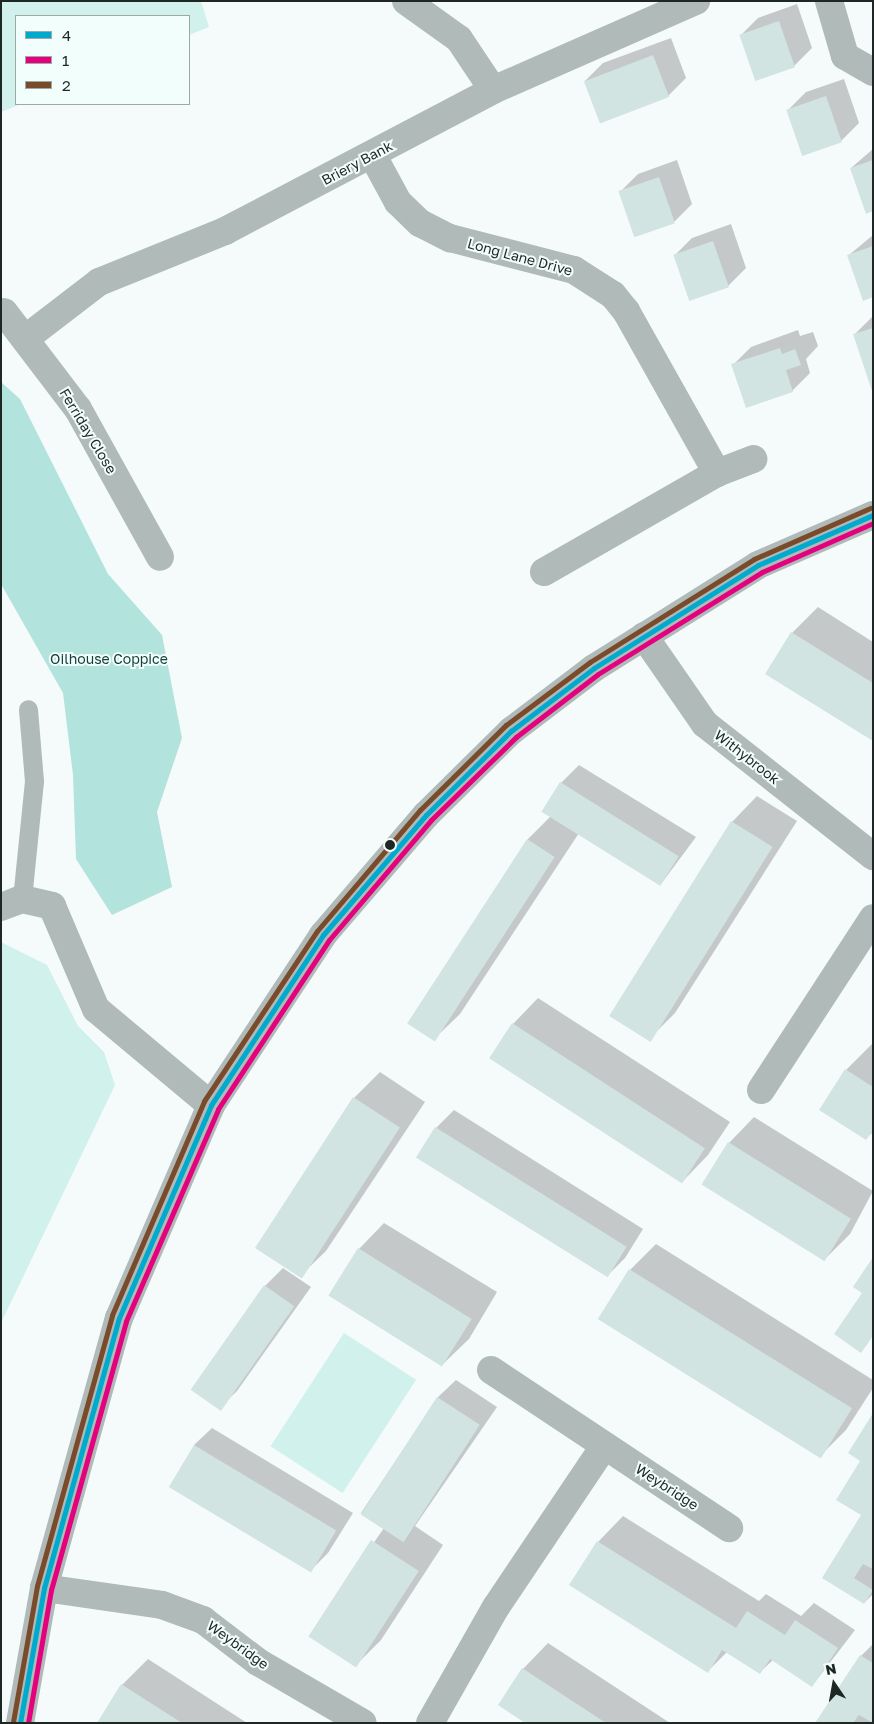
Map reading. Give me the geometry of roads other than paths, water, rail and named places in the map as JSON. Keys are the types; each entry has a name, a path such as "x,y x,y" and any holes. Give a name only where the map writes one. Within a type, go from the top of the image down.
{"street":[{"path":"406,1 408,7 459,39 493,90"},
{"path":"829,1 845,56 873,72"},
{"name":"Briery Bank","path":"26,338 99,282 225,231 373,156 493,90 679,4"},
{"name":"Long Lane Drive","path":"373,156 398,202 420,222 450,238 574,270 613,295 626,311 717,473"},
{"name":"Ferriday Close","path":"4,312 26,338 78,409 160,557"},
{"path":"544,572 717,473 754,459"},
{"path":"20,1723 44,1588 119,1318 211,1105 323,934 426,814 511,731 644,636 758,565 873,515"},
{"name":"Withybrook","path":"644,636 705,724 873,856"},
{"path":"12,903 52,906 96,1008 211,1105"},
{"path":"762,1090 873,918"},
{"name":"Weybridge","path":"491,1370 729,1528"},
{"path":"430,1723 496,1607 604,1446"},
{"name":"Weybridge","path":"44,1588 162,1605 203,1620 258,1662 363,1723"}],"lane":[{"path":"12,903 34,781 28,709"}],"park label":[{"name":"Oilhouse Coppice","path":"109,659"}]}
